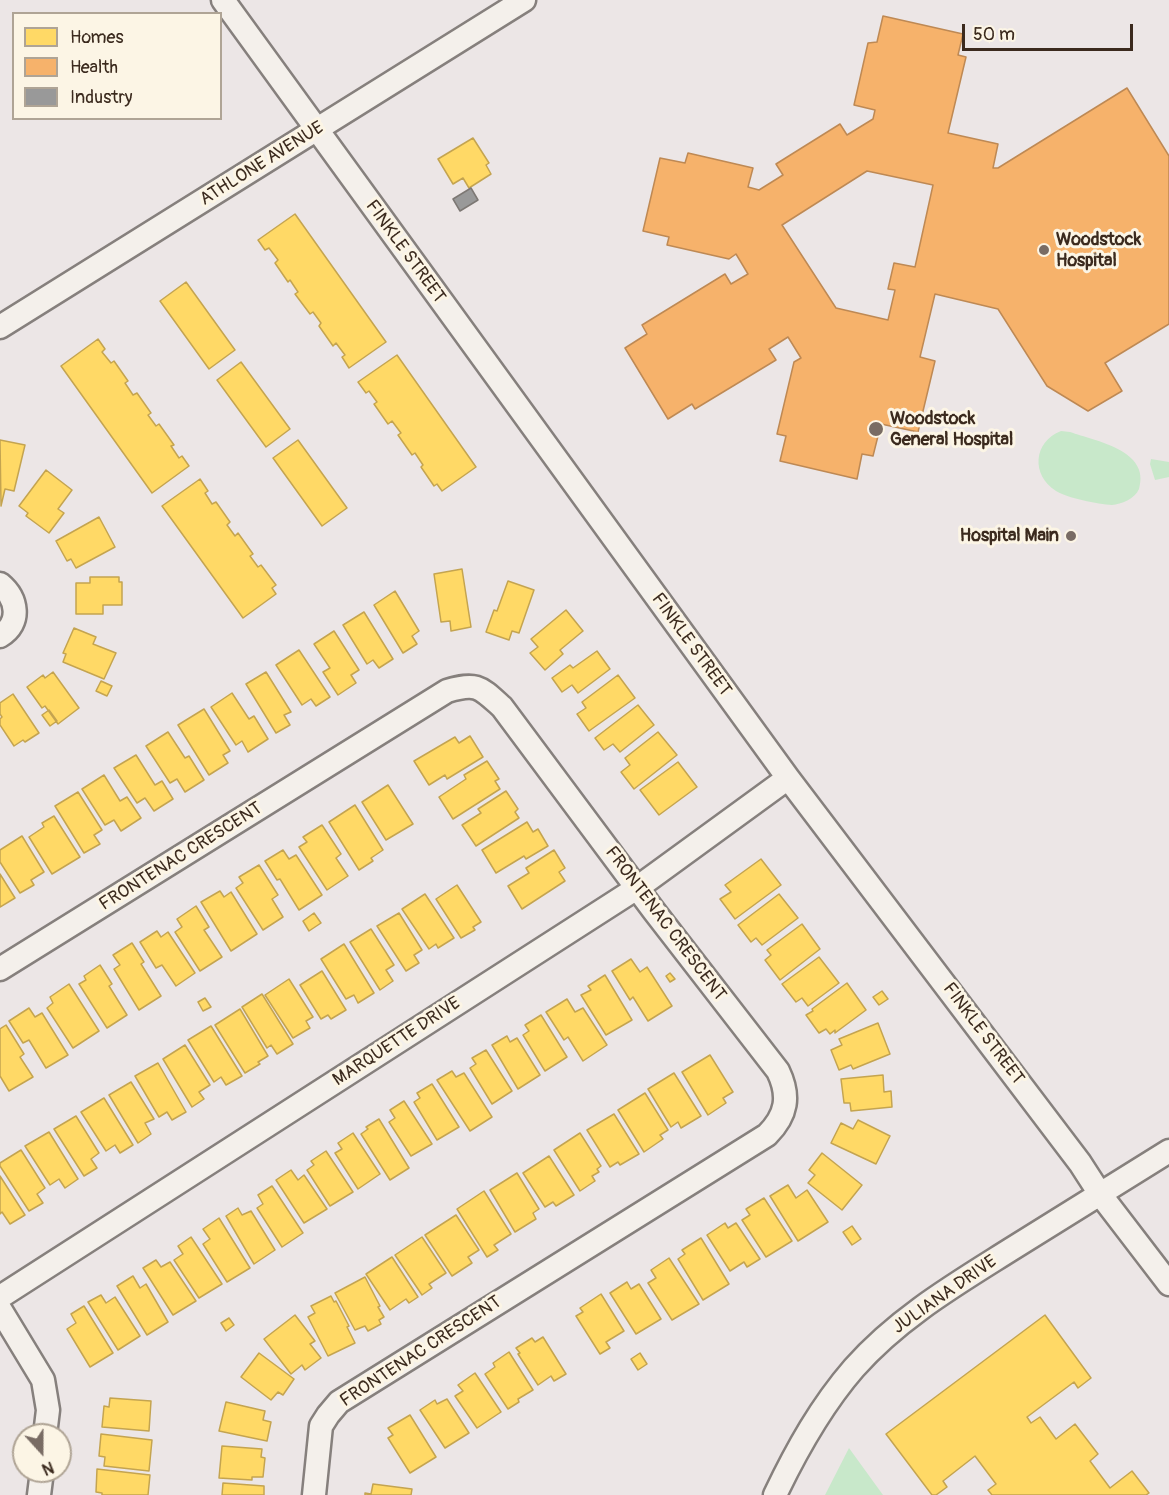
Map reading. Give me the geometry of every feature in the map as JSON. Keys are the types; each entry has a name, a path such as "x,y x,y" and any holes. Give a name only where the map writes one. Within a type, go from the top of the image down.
{"street":[{"name":"FINKLE STREET","path":"223,0 788,778 1169,1284"},
{"name":"ATHLONE AVENUE","path":"0,327 524,0"},
{"path":"0,584 9,592 15,608 10,628 0,636"},
{"name":"FRONTENAC CRESCENT","path":"0,969 447,691 471,686 481,688 502,707 778,1071 784,1084 785,1106 776,1126 767,1135 339,1401 321,1426 314,1495"},
{"name":"MARQUETTE DRIVE","path":"0,1297 637,888 788,778"},
{"name":"JULIANA DRIVE","path":"775,1495 796,1451 823,1408 855,1367 896,1328 940,1294 1169,1151"},
{"path":"0,1309 43,1380 48,1410 46,1423"}],"green space":[{"path":"1061,431 1106,444 1129,456 1137,465 1141,476 1137,493 1127,500 1112,505 1067,496 1056,491 1042,476 1039,459 1045,443"},
{"path":"1151,459 1169,462 1169,477 1155,480 1150,464"},
{"path":"849,1448 883,1495 825,1495"}],"building: Homes":[{"path":"473,138 489,163 486,165 491,174 469,188 463,178 453,184 438,159"},
{"path":"295,214 386,342 349,368 342,357 345,355 336,343 333,346 319,326 321,323 313,312 310,314 295,294 298,292 275,263 278,260 269,248 265,250 258,240"},
{"path":"186,282 235,350 209,369 160,301"},
{"path":"98,339 105,349 102,352 111,363 114,361 128,381 125,383 133,395 137,393 151,413 148,415 156,426 159,424 174,445 171,446 179,458 182,456 189,466 152,493 61,366"},
{"path":"397,355 476,467 442,491 437,484 434,486 415,453 412,455 398,435 401,433 392,421 388,424 374,404 377,402 358,382"},
{"path":"241,362 290,429 266,447 217,380"},
{"path":"0,440 25,445 14,491 5,489 1,506"},
{"path":"298,440 347,508 322,526 273,458"},
{"path":"46,470 72,490 58,509 64,513 49,533 26,516 28,513 19,506"},
{"path":"200,479 208,491 205,493 212,504 216,502 230,522 227,525 235,536 238,533 253,554 250,556 258,567 261,565 276,585 272,588 276,594 243,618 162,506"},
{"path":"99,517 115,547 76,568 71,559 67,561 56,541"},
{"path":"462,569 471,627 451,631 450,621 441,622 434,574"},
{"path":"90,577 119,577 119,582 122,582 122,605 103,605 103,614 76,614 76,583 90,583"},
{"path":"508,581 534,590 519,633 512,631 509,640 486,632"},
{"path":"395,591 419,631 412,636 417,644 403,653 374,605"},
{"path":"566,610 583,631 560,650 563,654 545,670 530,653 538,647 531,639"},
{"path":"364,612 393,659 379,668 373,660 367,664 343,625"},
{"path":"74,628 96,637 93,644 116,653 104,679 63,662 66,654 63,653"},
{"path":"334,631 359,670 351,675 356,683 338,695 323,672 330,668 314,644"},
{"path":"299,650 330,697 316,706 311,699 302,705 276,665"},
{"path":"597,651 610,669 578,693 572,685 562,692 552,678 570,665 573,668"},
{"path":"53,672 79,708 58,724 45,706 42,708 27,687 43,675 45,678"},
{"path":"266,672 291,712 284,715 290,725 276,733 246,684"},
{"path":"618,675 635,698 589,731 577,714 586,708 582,702"},
{"path":"101,681 112,686 107,696 96,691"},
{"path":"232,693 249,719 254,716 268,739 248,752 242,741 236,745 211,707"},
{"path":"13,694 39,733 14,746 0,725 2,717 0,703"},
{"path":"638,705 654,725 620,752 613,744 604,750 595,738"},
{"path":"204,709 230,751 223,755 228,763 209,775 178,725"},
{"path":"49,710 57,721 50,726 42,715"},
{"path":"168,732 185,758 189,756 204,780 185,792 177,779 170,783 146,746"},
{"path":"658,732 677,755 634,789 621,772 630,765 625,758"},
{"path":"470,736 483,757 447,779 445,775 429,785 414,761 455,737 459,743"},
{"path":"136,755 155,785 162,781 173,799 154,811 145,798 137,803 114,768"},
{"path":"487,761 499,779 495,781 500,789 453,819 439,797 466,779 464,775"},
{"path":"678,762 697,787 659,815 640,790"},
{"path":"104,775 120,801 127,797 141,818 121,831 114,820 105,825 82,789"},
{"path":"388,785 413,824 386,840 362,802"},
{"path":"506,791 518,809 515,812 519,818 476,846 462,825 481,813 478,809"},
{"path":"78,792 102,830 94,835 100,844 84,853 55,806"},
{"path":"355,805 383,850 371,858 373,861 359,870 329,822"},
{"path":"54,816 80,857 52,874 29,837 44,827 42,823"},
{"path":"527,822 533,832 538,829 548,846 526,859 524,856 496,873 482,850"},
{"path":"322,825 341,854 336,858 348,876 327,890 299,847 307,842 303,837"},
{"path":"22,836 44,872 31,880 34,885 20,893 0,862 0,850"},
{"path":"283,850 289,859 296,855 322,895 299,910 280,879 277,880 265,861"},
{"path":"554,850 565,868 559,872 565,881 522,909 508,886 529,873 526,868"},
{"path":"761,859 781,885 735,919 720,899 731,892 725,885"},
{"path":"259,865 278,895 272,899 283,917 263,930 236,888 243,883 239,877"},
{"path":"0,874 15,898 0,907"},
{"path":"457,885 481,922 473,927 475,930 461,938 436,899"},
{"path":"220,891 224,897 231,892 257,934 231,951 201,902"},
{"path":"425,894 454,938 438,948 436,944 429,949 402,909"},
{"path":"779,894 798,918 762,945 756,938 751,942 738,925"},
{"path":"196,906 209,927 204,930 222,957 200,971 175,932 182,927 177,919"},
{"path":"314,913 321,923 309,931 303,921"},
{"path":"399,913 422,950 414,955 419,963 406,971 377,926"},
{"path":"802,924 820,949 780,980 765,960 771,955 767,950"},
{"path":"371,929 394,965 386,970 393,981 380,990 350,942"},
{"path":"157,931 161,937 168,932 195,973 176,986 162,965 156,968 140,942"},
{"path":"132,943 144,962 141,964 161,996 139,1010 114,969 120,965 113,955"},
{"path":"344,944 374,993 358,1003 354,995 346,999 321,959"},
{"path":"819,957 839,983 808,1006 802,998 796,1002 782,984"},
{"path":"631,959 640,972 647,967 672,1006 648,1021 633,997 630,1000 612,971"},
{"path":"100,965 112,984 109,986 127,1015 107,1028 79,984 86,980 84,976"},
{"path":"322,971 346,1010 331,1019 328,1015 321,1019 300,985"},
{"path":"670,973 675,979 670,982 666,976"},
{"path":"605,975 632,1020 606,1035 581,995 591,990 588,986"},
{"path":"289,979 313,1017 306,1021 310,1028 293,1038 265,995"},
{"path":"847,983 866,1010 835,1033 835,1030 830,1034 826,1029 819,1033 806,1015"},
{"path":"69,984 99,1031 73,1048 47,1008 53,1003 50,997"},
{"path":"882,991 888,999 879,1005 873,997"},
{"path":"262,994 293,1044 277,1054 271,1045 267,1048 242,1007"},
{"path":"205,998 211,1007 203,1011 198,1002"},
{"path":"567,999 575,1012 583,1008 607,1045 583,1061 568,1037 564,1040 546,1012"},
{"path":"29,1008 35,1017 42,1013 68,1055 46,1068 29,1040 23,1043 9,1021"},
{"path":"240,1009 268,1056 245,1073 215,1025"},
{"path":"541,1015 567,1057 545,1071 523,1035 529,1031 525,1025"},
{"path":"878,1023 890,1054 853,1069 851,1065 839,1070 831,1050 842,1045 839,1039"},
{"path":"6,1025 24,1054 20,1057 33,1077 9,1091 0,1076 0,1029"},
{"path":"211,1026 242,1076 226,1085 221,1077 214,1082 188,1040"},
{"path":"507,1036 510,1042 517,1038 540,1075 518,1089 492,1045"},
{"path":"185,1045 210,1085 199,1092 204,1099 192,1107 163,1059"},
{"path":"486,1050 512,1091 492,1104 470,1068 476,1064 472,1058"},
{"path":"710,1055 733,1092 723,1098 726,1103 708,1115 682,1072"},
{"path":"158,1063 186,1112 172,1120 167,1112 159,1117 135,1076"},
{"path":"452,1071 456,1077 464,1073 492,1117 470,1131 437,1080"},
{"path":"674,1073 701,1116 681,1128 678,1122 671,1127 648,1089"},
{"path":"883,1075 884,1092 891,1091 892,1107 851,1111 850,1103 844,1103 841,1079"},
{"path":"131,1082 154,1119 145,1123 151,1134 138,1143 109,1095"},
{"path":"432,1084 459,1127 437,1140 414,1102 420,1098 417,1093"},
{"path":"645,1093 668,1130 660,1135 663,1139 644,1152 618,1110"},
{"path":"104,1098 133,1145 120,1153 115,1145 106,1151 81,1112"},
{"path":"404,1101 432,1144 411,1156 389,1122 395,1118 390,1110"},
{"path":"614,1114 639,1154 620,1165 618,1162 610,1167 587,1130"},
{"path":"76,1116 99,1153 91,1159 97,1168 84,1176 54,1129"},
{"path":"379,1119 409,1168 390,1180 361,1134 368,1129 366,1127"},
{"path":"858,1120 890,1136 876,1164 831,1143 841,1123 853,1129"},
{"path":"49,1132 78,1179 65,1188 59,1179 50,1185 25,1146"},
{"path":"353,1133 380,1174 358,1189 335,1153 342,1149 338,1143"},
{"path":"580,1133 601,1166 597,1169 599,1172 592,1176 595,1181 580,1191 554,1150"},
{"path":"21,1150 45,1188 37,1194 43,1203 29,1211 0,1166 0,1163"},
{"path":"326,1151 353,1192 330,1206 307,1170 314,1165 311,1161"},
{"path":"822,1153 862,1185 842,1210 808,1183 815,1175 809,1170"},
{"path":"549,1156 574,1195 556,1206 553,1202 545,1207 523,1173"},
{"path":"291,1170 298,1180 304,1175 327,1209 304,1223 276,1180"},
{"path":"517,1173 539,1209 533,1213 536,1219 515,1232 490,1190"},
{"path":"0,1176 25,1215 10,1224 2,1212 0,1214"},
{"path":"788,1185 796,1198 807,1190 828,1222 798,1241 770,1196"},
{"path":"272,1186 303,1233 282,1247 257,1208 263,1204 258,1195"},
{"path":"484,1191 511,1234 494,1245 498,1250 487,1257 457,1209"},
{"path":"764,1198 792,1241 766,1257 742,1220 750,1215 746,1209"},
{"path":"238,1208 242,1215 251,1211 275,1250 254,1264 226,1216"},
{"path":"456,1215 479,1250 468,1257 472,1263 452,1276 425,1235"},
{"path":"219,1218 250,1268 227,1282 203,1244 210,1239 203,1229"},
{"path":"725,1223 728,1228 736,1223 760,1259 747,1267 744,1262 730,1271 707,1235"},
{"path":"852,1226 861,1239 852,1245 843,1232"},
{"path":"191,1237 222,1284 199,1298 174,1260 183,1254 178,1246"},
{"path":"422,1237 446,1273 429,1284 432,1288 422,1295 395,1255"},
{"path":"701,1238 729,1284 703,1300 678,1259 685,1254 682,1250"},
{"path":"392,1257 418,1297 409,1303 406,1299 390,1310 366,1274"},
{"path":"669,1258 699,1304 672,1320 648,1283 656,1278 651,1270"},
{"path":"156,1260 161,1267 170,1262 196,1301 173,1315 143,1268"},
{"path":"133,1276 140,1288 146,1284 168,1322 147,1335 117,1286"},
{"path":"365,1277 384,1317 379,1320 381,1324 368,1331 365,1326 355,1330 335,1293"},
{"path":"627,1282 631,1289 639,1284 661,1319 636,1334 610,1293"},
{"path":"601,1294 624,1331 606,1342 610,1348 600,1354 576,1316 583,1312 580,1308"},
{"path":"101,1295 106,1303 115,1297 140,1336 118,1350 88,1302"},
{"path":"331,1296 349,1326 347,1327 355,1343 328,1356 308,1317 315,1313 311,1306"},
{"path":"84,1306 113,1353 90,1367 67,1329 76,1323 71,1314"},
{"path":"295,1315 315,1341 310,1344 321,1358 305,1370 302,1365 291,1374 264,1339"},
{"path":"1045,1315 1091,1378 1078,1388 1074,1382 1027,1417 1031,1423 1040,1417 1056,1439 1075,1424 1098,1454 1090,1461 1110,1488 1132,1471 1149,1493 1146,1495 992,1495 988,1490 996,1484 975,1456 943,1481 947,1487 936,1495 932,1495 886,1434"},
{"path":"229,1318 234,1325 226,1331 221,1323"},
{"path":"543,1337 566,1374 554,1381 551,1376 538,1385 516,1348 532,1338 535,1342"},
{"path":"509,1352 533,1390 518,1399 519,1402 508,1409 485,1374 495,1367 493,1363"},
{"path":"259,1353 294,1379 283,1395 278,1392 271,1400 241,1377"},
{"path":"640,1353 647,1364 638,1370 631,1359"},
{"path":"475,1373 501,1412 477,1428 455,1396 463,1391 458,1385"},
{"path":"110,1398 151,1401 149,1431 102,1427 104,1406 109,1407"},
{"path":"447,1399 469,1433 445,1448 420,1410 435,1400 437,1404"},
{"path":"226,1402 265,1411 263,1420 271,1422 267,1441 219,1431"},
{"path":"410,1415 436,1457 410,1473 388,1438 393,1435 388,1428"},
{"path":"101,1434 152,1440 149,1471 104,1466 105,1457 99,1456"},
{"path":"222,1446 262,1449 261,1457 265,1458 263,1477 252,1477 252,1480 219,1478"},
{"path":"97,1469 150,1475 148,1495 102,1495 96,1492"},
{"path":"223,1483 264,1486 264,1495 222,1495"},
{"path":"373,1484 412,1489 411,1495 365,1495 365,1493 371,1494"}],"building: Health":[{"name":"Woodstock Hospital","path":"883,16 963,34 958,55 966,57 948,133 998,144 993,168 998,168 1127,88 1169,156 1169,324 1105,363 1122,391 1088,411 1047,386 998,309 935,294 920,357 935,361 918,432 881,424 873,456 862,454 857,479 780,461 786,436 777,434 794,362 801,358 788,337 769,349 776,360 695,409 692,404 668,419 625,348 647,334 642,325 725,274 731,284 748,274 736,254 729,259 667,245 669,237 643,231 660,158 685,163 688,153 753,168 748,187 759,190 783,175 776,164 840,124 847,135 873,119 875,110 854,105 868,43 877,42","holes":["867,171 933,185 915,267 894,263 888,289 895,290 888,320 836,308 782,225"]}],"building: Industry":[{"path":"471,188 478,200 460,211 453,199"}],"place":[{"name":"Woodstock Hospital","path":"1044,250"},
{"name":"Woodstock General Hospital","path":"876,429"},
{"name":"Hospital Main","path":"1071,536"}]}
